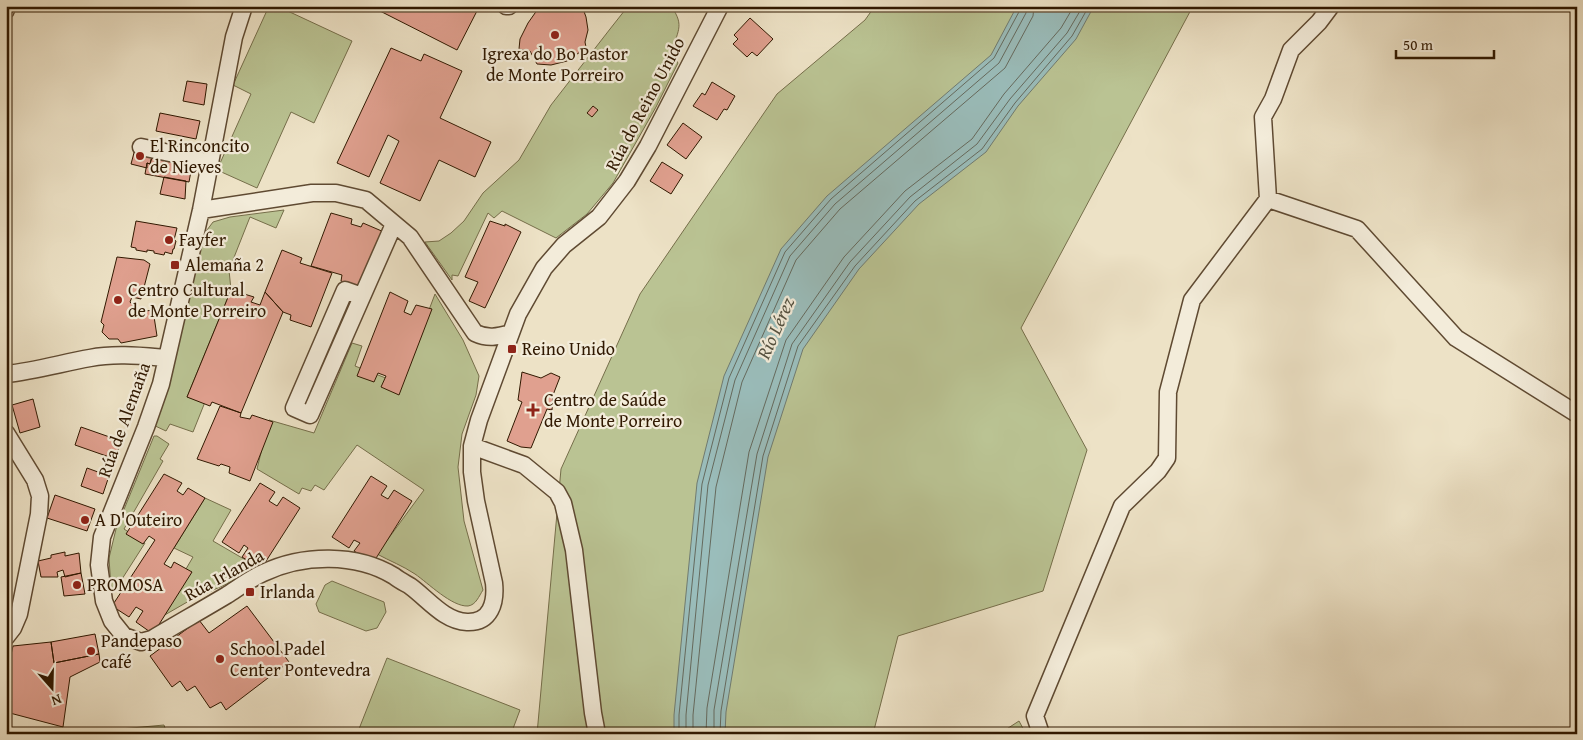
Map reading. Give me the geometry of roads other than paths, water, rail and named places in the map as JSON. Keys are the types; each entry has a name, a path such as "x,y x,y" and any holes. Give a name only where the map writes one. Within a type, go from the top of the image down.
{"street":[{"name":"Rúa de Alemaña","path":"124,636 112,621 104,601 99,566 102,537 161,384 201,210 234,37 244,6"},
{"name":"Rúa do Reino Unido","path":"481,619 489,614 493,608 496,596 476,501 472,472 472,446 479,420 518,314 544,268 564,245 598,217 627,182 648,146 720,6"},
{"path":"1041,734 1035,716 1122,506 1158,471 1167,458 1168,392 1192,300 1268,199 1262,118 1273,99 1291,50 1319,22 1331,6"},
{"path":"141,147 198,159"},
{"path":"201,210 312,193 336,192 366,200 410,237 474,334 484,338 492,338 511,333"},
{"path":"1268,199 1357,229 1456,338 1577,414"},
{"path":"362,296 345,290 294,408 310,415 394,224"},
{"path":"6,374 26,372 91,357 136,356 167,358"},
{"path":"6,433 35,480 40,496 39,514 19,614 8,630"},
{"path":"472,446 524,465 556,492 563,503 574,550 593,713 598,734"},
{"name":"Rúa Irlanda","path":"124,636 140,642 152,639 263,573 306,560 339,559 375,567 410,586 454,620 472,622 481,619"}],"water":[{"name":"Río Lérez","path":"1017,6 1094,6 1076,39 1018,106 986,152 919,204 859,269 803,349 768,457 726,712 725,734 674,734 674,715 697,483 724,376 781,249 827,196 991,55"}],"place":[{"name":"Igrexa do Bo Pastor de Monte Porreiro","path":"555,35"},
{"name":"El Rinconcito de Nieves","path":"140,156"},
{"name":"Fayfer","path":"169,240"},
{"name":"Alemaña 2","path":"175,265"},
{"name":"Centro Cultural de Monte Porreiro","path":"118,300"},
{"name":"Reino Unido","path":"512,349"},
{"name":"Centro de Saúde de Monte Porreiro","path":"533,410"},
{"name":"A D'Outeiro","path":"85,520"},
{"name":"PROMOSA","path":"77,585"},
{"name":"Irlanda","path":"250,592"},
{"name":"Pandepaso café","path":"91,651"},
{"name":"School Padel Center Pontevedra","path":"220,659"}]}
